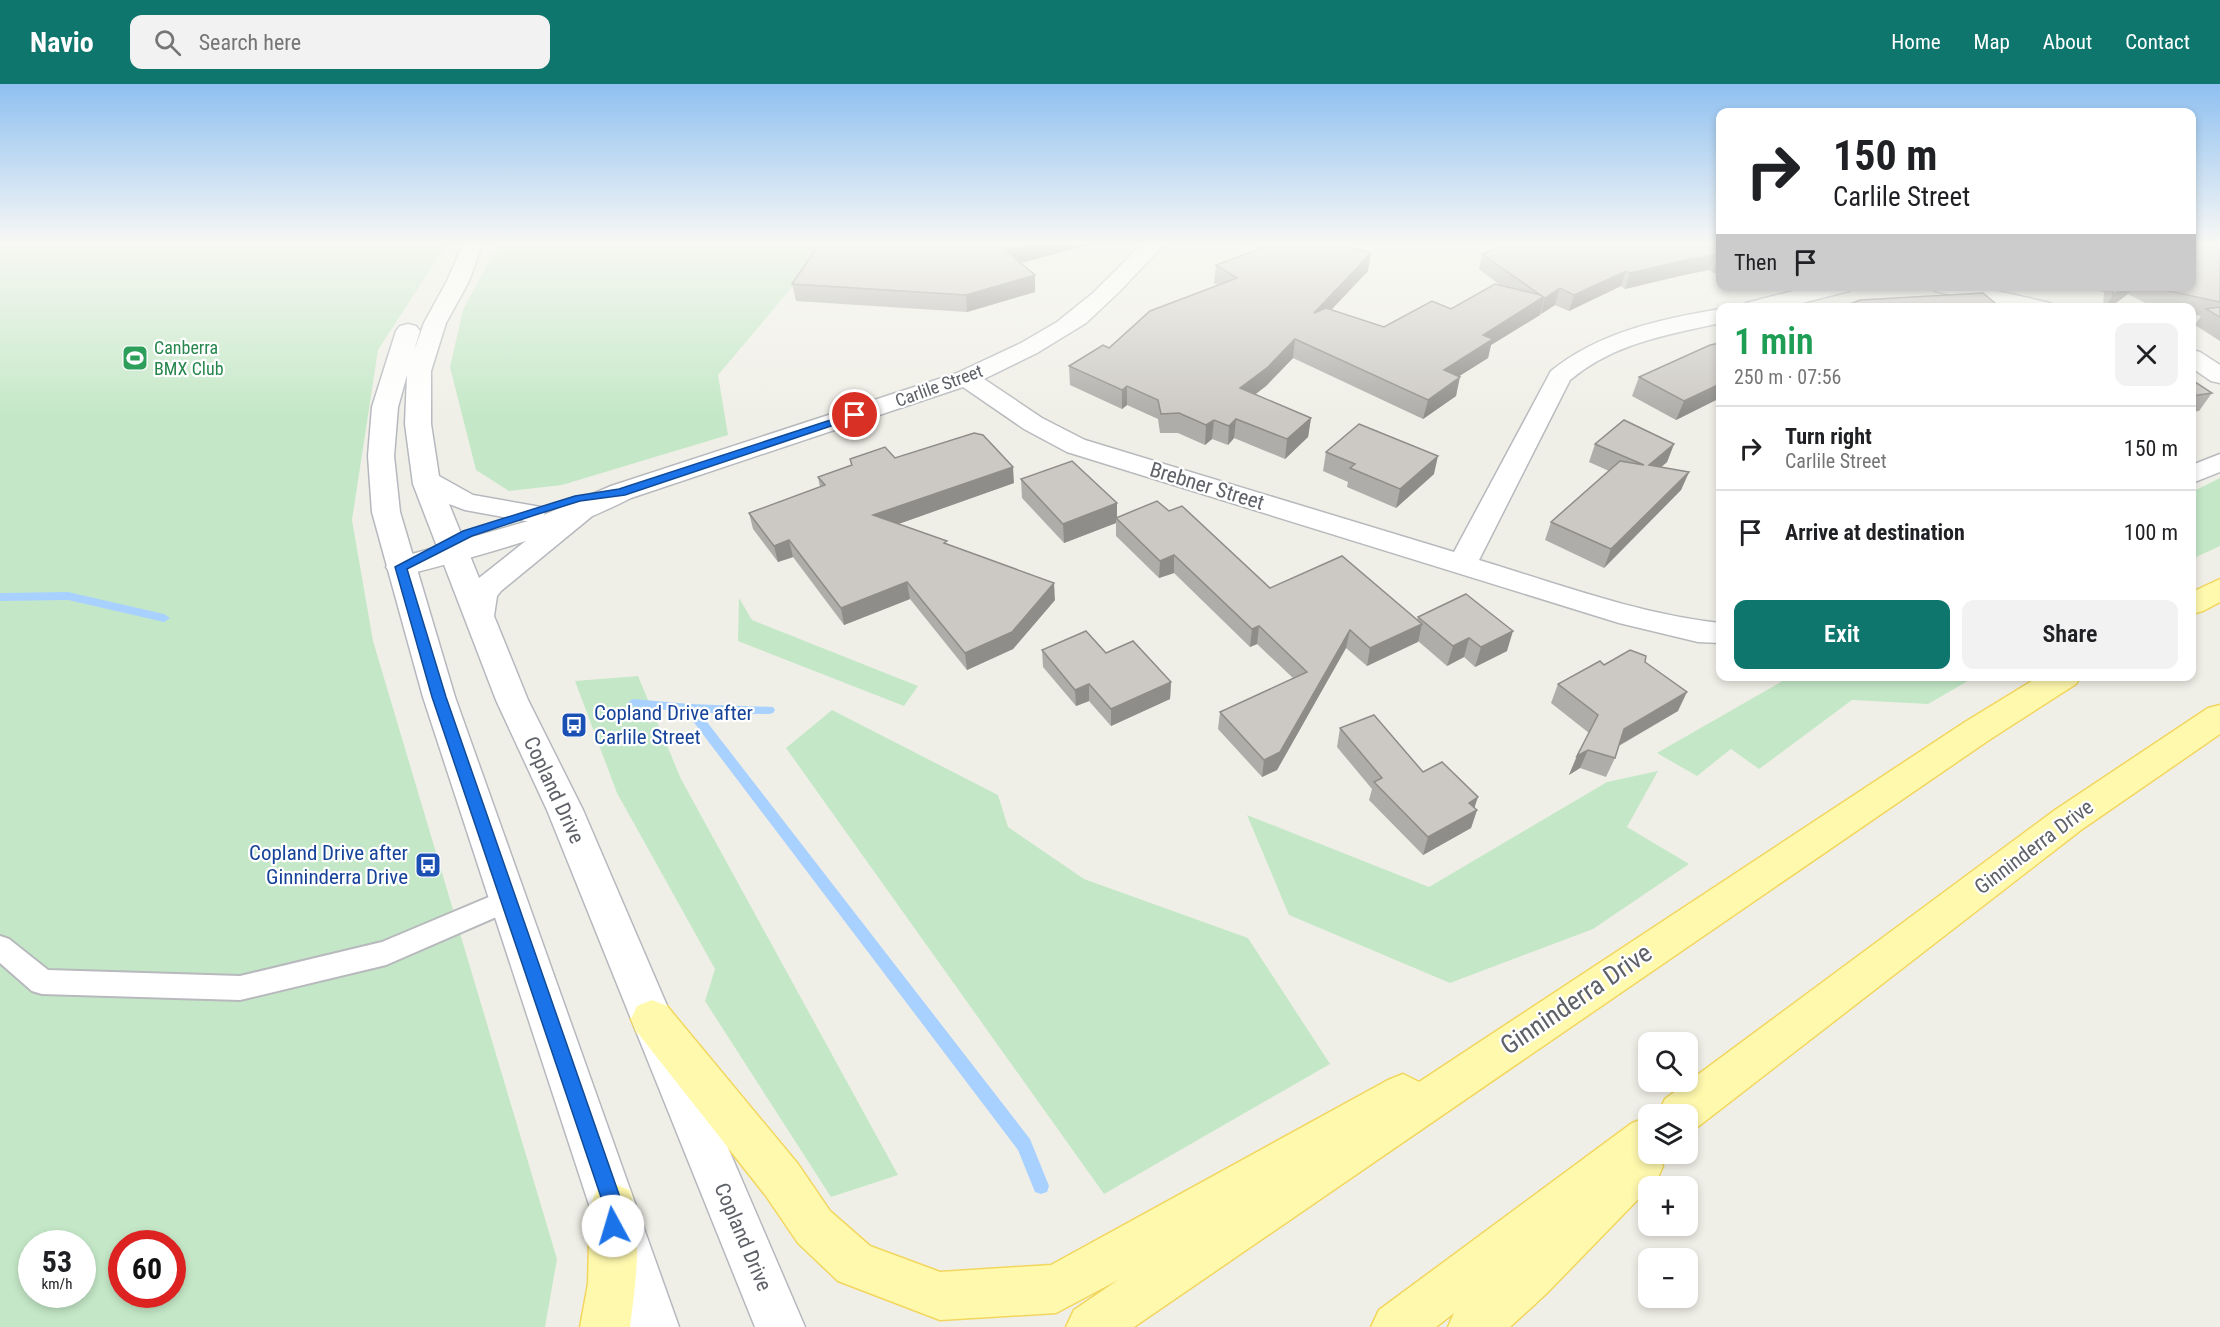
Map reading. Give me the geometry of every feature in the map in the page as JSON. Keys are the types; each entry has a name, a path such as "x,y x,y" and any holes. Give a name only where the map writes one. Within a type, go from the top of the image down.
{"main road":[{"name":"Copland Drive","path":"431,300 409,330 385,407 381,456 386,512 439,697 654,1327"},
{"name":"Copland Drive","path":"443,300 419,371 418,424 426,480 489,646 512,700 565,810 780,1327"},
{"name":"Carlile Street","path":"401,567 452,548 581,511 621,492 966,378 1021,353 1066,326 1098,300"},
{"path":"1462,565 1560,376 1570,366 1597,349 1631,337 1716,317"},
{"path":"2196,360 2220,376"},
{"name":"Brebner Street","path":"966,378 1006,409 1050,435 1076,446 1630,616 1698,632 1716,633"},
{"path":"2196,473 2220,462"},
{"path":"426,480 465,502 531,513"},
{"name":"Carlile Street","path":"452,548 468,534 531,513 579,498 621,492"},
{"path":"479,617 482,596 490,585 581,511"},
{"path":"2196,602 2220,589"},
{"name":"Ginninderra Drive","path":"1091,1327 1392,1112 1598,984 1977,731 2057,681"},
{"name":"Ginninderra Drive","path":"1694,1104 2068,820 2220,717"},
{"path":"652,1019 782,1180 814,1227 855,1264 940,1296 1056,1289 1392,1112"},
{"path":"1698,1107 1719,1086"},
{"path":"1396,1327 1516,1262 1579,1207 1638,1148"},
{"path":"1579,1207 1638,1164"},
{"path":"604,1327 612,1284 613,1206"},
{"path":"1473,1327 1516,1262"}],"lane":[{"path":"0,947 42,982 240,988 386,953 508,900"}],"green space":[{"path":"0,300 410,300 378,350 352,520 373,641 557,1259 545,1327 0,1327"},
{"path":"468,300 781,300 718,375 728,435 562,485 509,491 476,470 450,367 463,310"},
{"path":"2220,478 2220,546 2196,557 2196,490"},
{"path":"739,598 752,620 918,686 904,706 738,641"},
{"path":"638,676 681,779 898,1175 831,1197 705,1001 715,969 617,793 575,681"},
{"path":"1783,681 1968,681 1928,704 1852,700 1759,769 1731,749 1697,776 1657,753"},
{"path":"832,710 998,795 1008,827 1084,879 1248,938 1330,1064 1104,1194 786,748"},
{"path":"1658,771 1627,827 1689,864 1593,929 1450,983 1289,915 1247,815 1429,887 1607,782"}],"building":[{"path":"1179,300 1326,300 1314,313 1326,308 1384,327 1432,301 1451,309 1467,300 1539,300 1483,335 1493,339 1444,370 1460,377 1428,400 1295,339 1268,367 1240,388 1311,418 1287,439 1236,419 1229,426 1214,420 1206,425 1179,413 1161,414 1158,400 1127,386 1122,390 1069,366 1103,345 1109,348 1150,311"},
{"path":"1860,300 1991,300 1995,303 1852,303"},
{"path":"2220,307 2220,317 2206,309"},
{"path":"1716,344 1716,386 1684,401 1639,377"},
{"path":"2196,383 2212,393 2196,395"},
{"path":"1624,420 1674,444 1649,465 1689,472 1611,549 1551,522 1620,461 1644,465 1595,444"},
{"path":"1359,424 1438,456 1400,489 1350,468 1355,464 1326,452"},
{"path":"974,433 983,435 1013,467 873,515 1054,583 1012,632 965,653 907,582 841,608 789,540 774,546 749,513 825,485 818,477 852,465 850,459 885,447 895,458"},
{"path":"1072,461 1117,503 1063,524 1021,479"},
{"path":"1157,501 1169,511 1182,506 1270,588 1342,556 1422,624 1370,648 1350,630 1280,752 1264,760 1220,712 1307,672 1259,626 1252,629 1174,555 1160,561 1116,518"},
{"path":"1466,594 1513,631 1481,647 1469,638 1453,646 1418,617"},
{"path":"1086,631 1106,653 1133,641 1171,682 1111,709 1089,684 1075,690 1042,650"},
{"path":"1630,650 1646,656 1645,662 1687,692 1624,729 1615,758 1588,750 1577,756 1598,715 1558,684 1600,661 1604,665"},
{"path":"1374,715 1423,772 1442,762 1478,797 1469,803 1477,810 1428,837 1374,782 1382,778 1340,728"}],"waterway":[{"path":"0,597 68,596 164,618"},
{"path":"633,703 690,708"},
{"path":"690,708 769,710"},
{"path":"690,708 1024,1145 1041,1186"}],"place":[{"name":"Canberra BMX Club","path":"135,358"},
{"name":"Copland Drive after Carlile Street","path":"574,725"},
{"name":"Copland Drive after Ginninderra Drive","path":"428,865"}],"route":[{"path":"613,1226 613,1206 439,697 401,567 468,534 579,498 621,492 855,415"}]}
